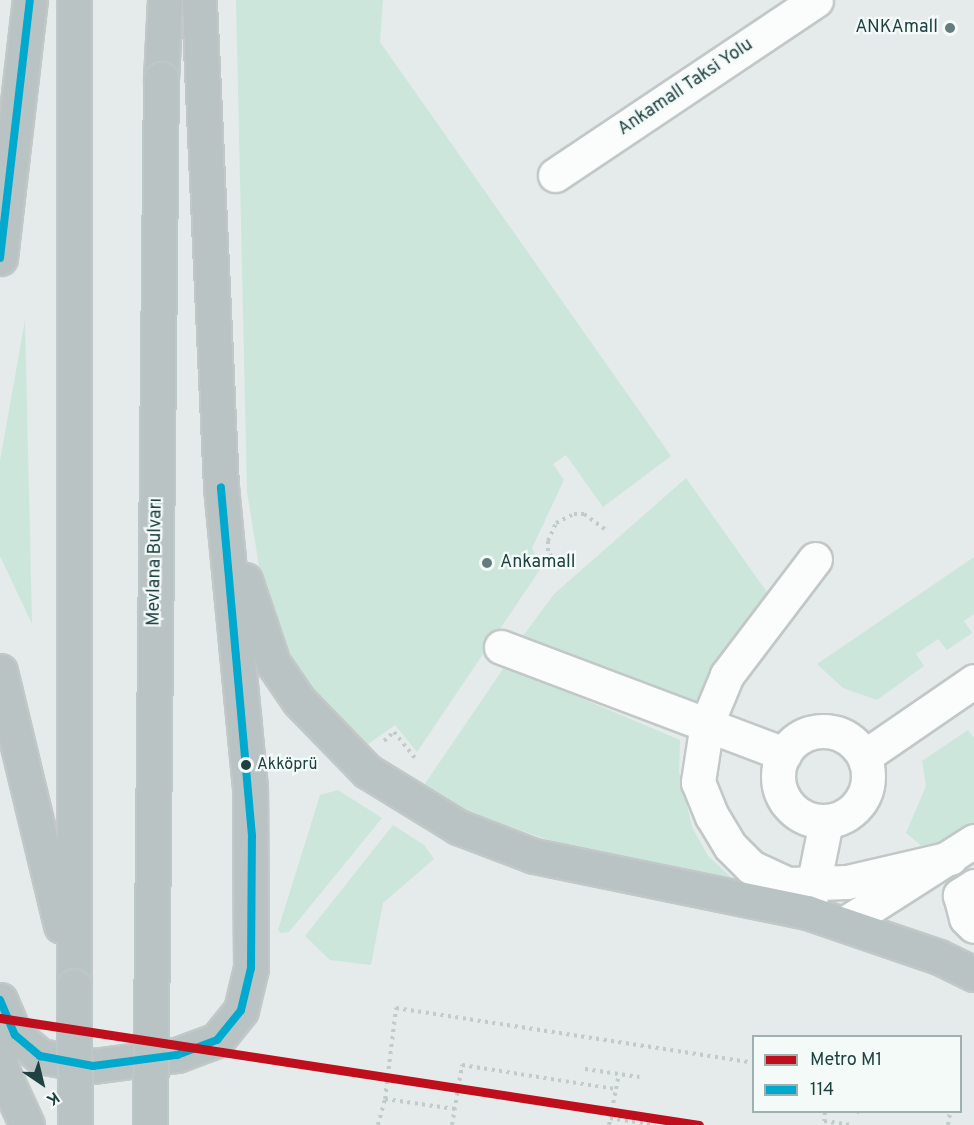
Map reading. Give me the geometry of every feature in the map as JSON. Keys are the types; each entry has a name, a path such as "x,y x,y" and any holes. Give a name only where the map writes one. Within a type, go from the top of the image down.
{"highway":[{"path":"0,258 4,208 30,0"},
{"path":"74,0 75,1125"},
{"name":"Mevlana Bulvarı","path":"150,1125 161,79 165,0"},
{"path":"0,1000 15,1035 40,1056 93,1066 177,1055 217,1040 241,1010 251,968 252,836 221,487 199,0"},
{"path":"221,487 258,626 273,663 299,701 367,771 458,827 534,856 810,898 844,924 939,957 974,974"},
{"path":"0,671 21,746 74,986"},
{"path":"0,1058 3,1073 27,1125"}],"street":[{"name":"Ankamall Taksi Yolu","path":"555,175 816,0"},
{"path":"810,898 788,884 751,867 730,846 698,782 707,723 727,675 815,560"},
{"path":"501,647 784,754"},
{"path":"865,756 974,681"},
{"path":"820,730 838,733 853,741 865,756 869,773 867,791 857,807 843,817 826,822 808,820 792,811 782,797 777,780 784,754 802,735 820,730"},
{"path":"810,898 826,822"},
{"path":"810,898 847,882 962,850"},
{"path":"844,924 962,850"},
{"path":"974,886 960,895 966,918 974,926"},
{"path":"939,957 974,934"}],"path":[{"path":"560,569 548,551 548,541 556,523 574,514 584,514 606,530"},
{"path":"378,1125 386,1099 396,1008 752,1063"},
{"path":"452,1125 462,1065 616,1089"},
{"path":"585,1069 639,1077"},
{"path":"609,1125 619,1074"},
{"path":"386,1099 455,1109"},
{"path":"610,1118 655,1125"},
{"path":"824,1123 852,1125"}],"green space":[{"path":"236,0 383,0 380,42 671,456 603,507 566,455 553,464 564,480 532,548 541,568 417,752 395,725 368,744 323,700 295,664 263,591 247,492"},
{"path":"25,320 32,624 0,556 0,461"},
{"path":"686,478 769,595 711,667 696,705 523,636 554,594"},
{"path":"974,557 974,614 964,621 972,633 947,650 938,639 916,654 924,666 877,700 843,688 817,664"},
{"path":"505,666 680,740 679,772 692,827 708,856 736,882 595,856 479,816 422,788"},
{"path":"968,730 974,738 974,828 934,856 906,833 926,786 922,761"},
{"path":"338,790 382,818 289,932 281,933 278,930 320,795"},
{"path":"393,825 424,845 434,859 383,903 371,965 330,960 305,936"}],"metro line":[{"name":"M1","path":"0,1018 699,1125"}],"transit line":[{"name":"114","path":"0,258 30,0"},
{"name":"114","path":"0,1000 15,1035 40,1056 93,1066 177,1055 217,1040 241,1010 251,968 252,836 221,487"}],"place":[{"name":"ANKAmall","path":"950,28"},
{"name":"Ankamall","path":"487,563"},
{"name":"Akköprü","path":"246,765"}]}
